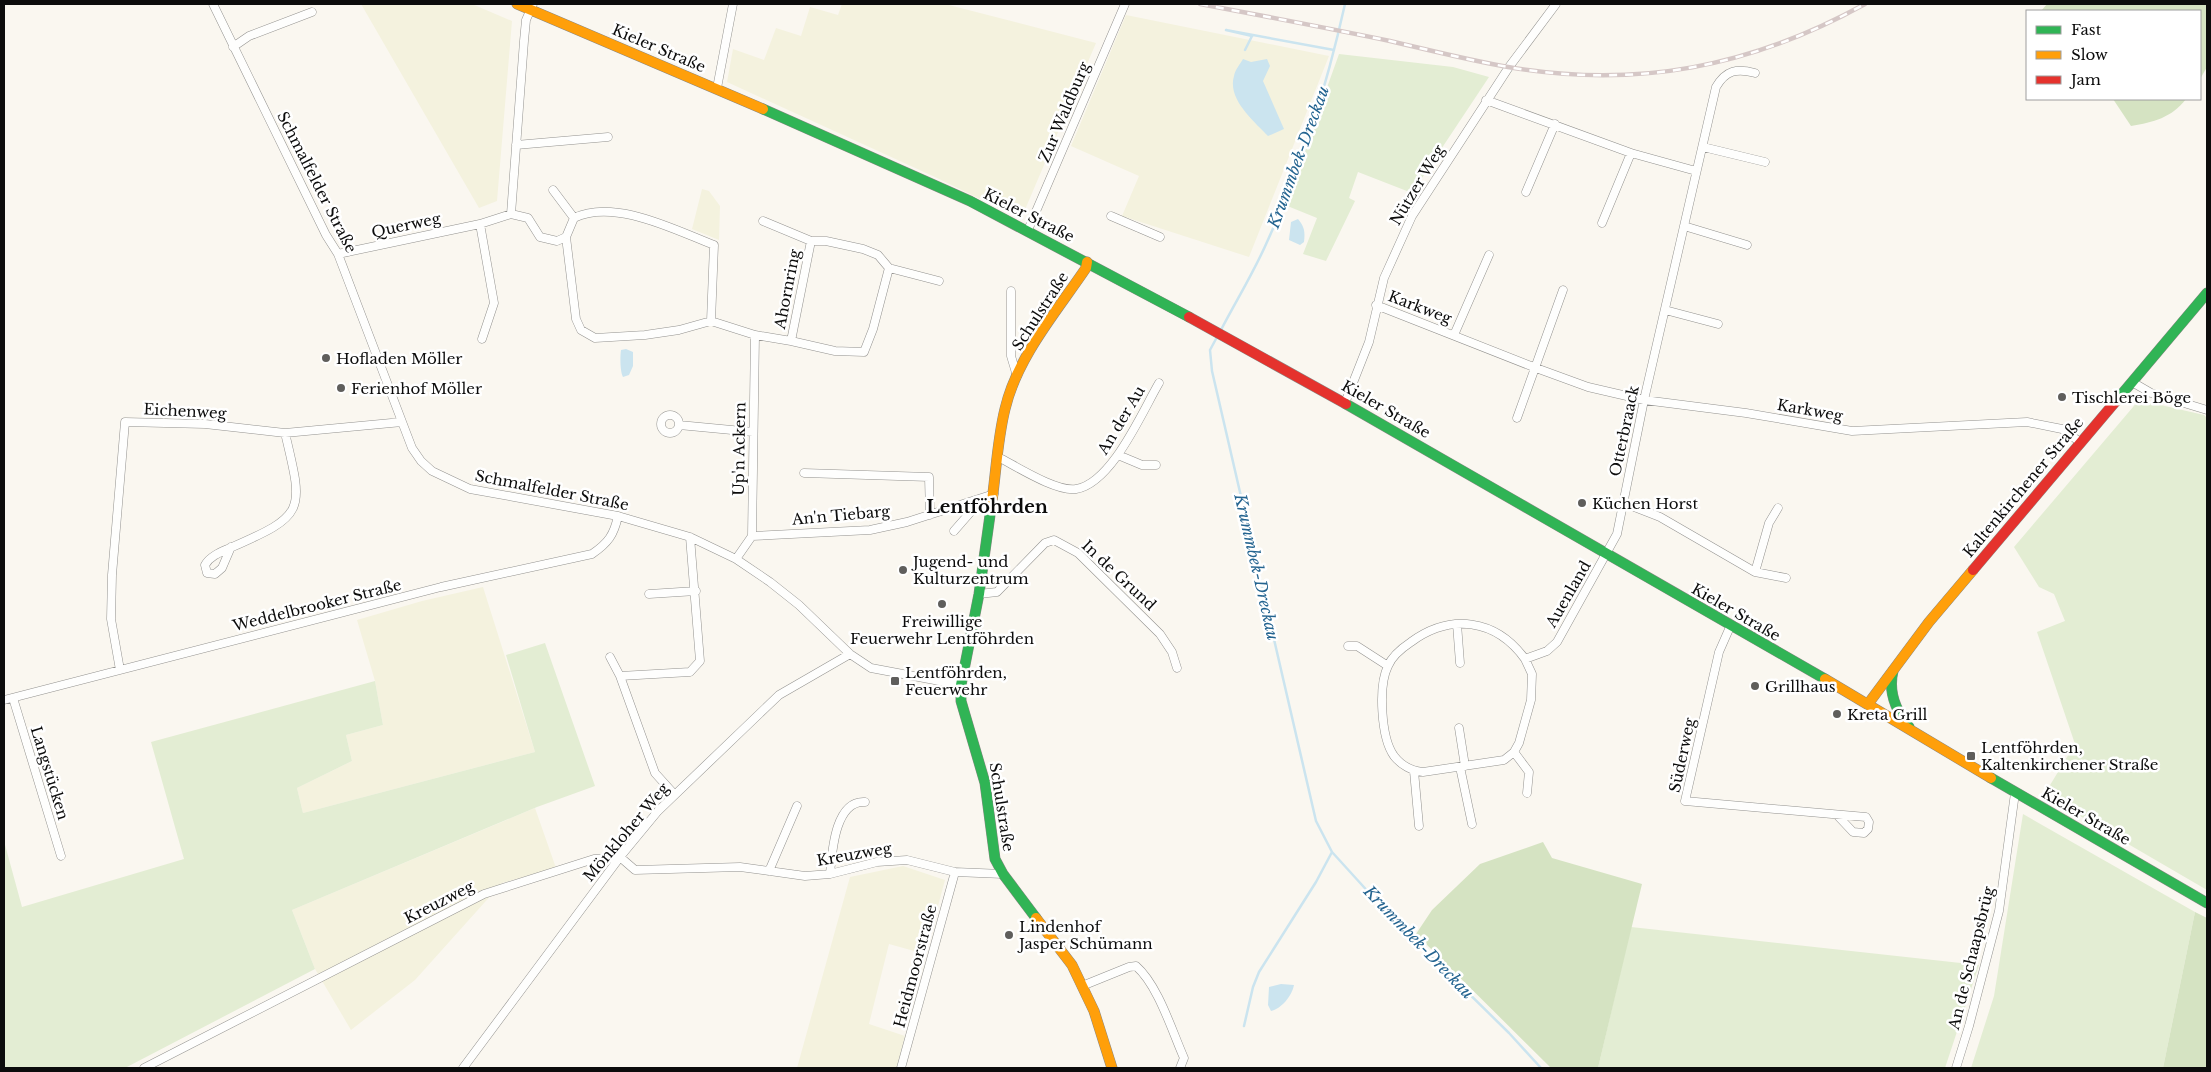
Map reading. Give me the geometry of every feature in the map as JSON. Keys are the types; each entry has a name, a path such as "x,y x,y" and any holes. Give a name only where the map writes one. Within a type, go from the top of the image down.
{"main road":[{"name":"Kieler Straße","path":"517,4 532,7 717,88 970,201 1028,230 1345,402 1730,627 1868,704 2015,793 2207,903"},
{"name":"Schulstraße","path":"1087,262 1086,268 1038,339 1017,376 1005,410 979,594 961,685 961,701 985,783 990,842 995,859 1003,874 1072,965 1094,1011 1112,1068"},
{"name":"Kaltenkirchener Straße","path":"1868,704 1930,622 2207,293"},
{"path":"1893,670 1891,678 1893,698 1903,721 1914,733"}],"street":[{"name":"Schmalfelder Straße","path":"213,4 326,235 338,254 412,448 420,461 437,474 454,483 494,495 618,516 690,537 736,559 770,582 799,605 850,654 871,668 884,672 961,685"},
{"path":"717,88 733,4"},
{"name":"Zur Waldburg","path":"1028,230 1125,4"},
{"name":"Nützer Weg","path":"1345,402 1369,342 1376,305 1384,278 1412,216 1486,100 1556,4"},
{"path":"532,7 526,20 511,214 528,218 540,237 557,241 566,237"},
{"path":"234,46 249,36 312,12"},
{"name":"Otterbraack","path":"1606,555 1617,534 1644,400 1716,87 1721,78 1730,71 1741,69 1755,73"},
{"path":"1486,100 1631,153 1696,172"},
{"path":"1526,192 1555,124"},
{"path":"516,145 608,137"},
{"path":"1703,147 1765,162"},
{"path":"1602,223 1631,153"},
{"path":"553,190 574,218"},
{"path":"586,212 619,213 643,218 714,245 711,321 679,330 645,336 595,338 581,330 576,319 566,237 574,218 586,212"},
{"name":"Querweg","path":"338,254 480,224 511,214"},
{"path":"1112,216 1160,237"},
{"name":"Ahornring","path":"763,222 810,241 826,240 863,248 878,255 889,268 939,281"},
{"path":"480,224 494,303 482,339"},
{"path":"1684,226 1747,244"},
{"name":"Ahornring","path":"791,341 810,241"},
{"name":"Karkweg","path":"1454,335 1490,255"},
{"name":"Ahornring","path":"711,321 755,335 835,351 864,352 873,328 889,268"},
{"path":"1516,418 1536,368 1563,290"},
{"name":"Schulstraße","path":"1011,291 1010,356 1017,376"},
{"name":"Karkweg","path":"1376,305 1588,387 1644,400 1746,413 1852,432 2027,422 2062,429 2080,442"},
{"path":"1665,310 1718,324"},
{"name":"Up'n Ackern","path":"752,536 755,335"},
{"path":"2132,382 2151,393 2207,410"},
{"name":"An der Au","path":"998,457 1049,484 1075,489 1088,484 1104,473 1118,455 1159,383"},
{"name":"Eichenweg","path":"120,670 111,619 112,576 125,422 205,424 285,433 402,422"},
{"path":"679,425 753,432"},
{"path":"231,547 271,529 281,523 292,511 297,491 285,433"},
{"path":"1118,455 1142,465 1156,465"},
{"path":"804,473 929,477 930,515"},
{"name":"An'n Tiebarg","path":"752,536 870,530 908,522 994,494"},
{"path":"954,531 982,498"},
{"path":"1624,503 1660,517 1755,572 1786,578"},
{"path":"1755,572 1770,523 1778,508"},
{"name":"Weddelbrooker Straße","path":"4,700 441,587 592,554 606,544 615,531 618,516"},
{"path":"736,559 752,536"},
{"path":"620,676 690,672 700,661 696,591 690,537"},
{"name":"In de Grund","path":"979,594 997,592 1045,544 1054,540 1078,553 1160,634 1172,652 1177,668"},
{"name":"Auenland","path":"1525,659 1547,651 1556,642 1606,555"},
{"path":"649,594 696,591"},
{"path":"1457,624 1460,663"},
{"path":"1457,624 1490,629 1504,636 1525,659 1532,674 1533,686 1519,744 1514,752 1504,760 1423,772 1414,771 1394,756 1388,744 1381,698 1388,666 1395,655 1420,635 1438,627 1457,624"},
{"name":"Süderweg","path":"1730,627 1719,652 1685,800 1837,815"},
{"path":"1348,646 1357,646 1388,666"},
{"name":"Mönkloher Weg","path":"463,1068 620,857 674,794 779,694 850,654"},
{"path":"610,656 620,676 655,773 674,794"},
{"name":"Langstücken","path":"13,698 60,856"},
{"path":"1459,728 1472,824"},
{"path":"1514,752 1529,772 1527,793"},
{"path":"1414,771 1419,826"},
{"name":"An de Schaapsbrüg","path":"1956,1068 1999,911 2015,793"},
{"path":"830,874 832,848 838,826 850,805 857,802 865,802"},
{"path":"769,871 797,806"},
{"name":"Kreuzweg","path":"144,1068 484,894 594,859 620,857 635,870 740,867 805,876 830,874 877,862 907,860 955,872 1003,874"},
{"name":"Heidmoorstraße","path":"901,1068 955,872"},
{"path":"1082,986 1136,966 1143,972 1155,995 1184,1058 1180,1068"}],"shaded area":[{"path":"361,4 472,4 512,21 497,201 479,208"},
{"path":"842,4 945,4 1096,43 1021,219 935,177 727,82 733,49 764,60 776,28 801,36 810,7 838,15"},
{"path":"1126,15 1329,56 1249,257 1122,216 1139,176 1071,146"},
{"path":"702,189 709,191 720,206 719,240 692,229"},
{"path":"483,587 535,752 303,813 297,788 352,761 346,735 383,725 375,681 357,620 422,601"},
{"path":"535,808 556,868 502,883 415,980 351,1030 315,969 292,910"},
{"path":"903,866 945,880 925,954 889,944 869,1024 905,1036 897,1068 797,1068 850,877"}],"green space":[{"path":"2047,4 2207,4 2207,67 2201,77 2201,10 2042,10"},
{"path":"1339,54 1453,67 1489,77 1412,193 1358,172 1349,198 1355,201 1326,261 1303,254 1317,218 1285,205"},
{"path":"2114,100 2185,100 2174,111 2162,118 2131,126"},
{"path":"2139,400 2204,415 2207,418 2207,890 2044,795 2075,744 2037,632 2065,621 2054,594 2039,587 2014,547"},
{"path":"545,643 595,786 537,807 292,910 315,969 125,1068 4,1068 4,841 22,907 184,859 151,742 375,681 383,725 346,735 352,761 297,788 303,813 535,752 506,655"},
{"path":"2023,814 2195,912 2163,1068 1971,1068 1994,996"},
{"path":"1543,842 1552,858 1642,884 1598,1068 1551,1068 1416,934 1432,910 1480,864"},
{"path":"2195,912 2207,918 2207,1068 2163,1068"},
{"path":"1631,927 1979,965 1945,1068 1598,1068"}],"water":[{"path":"1243,59 1251,62 1267,59 1270,66 1263,81 1284,129 1268,136 1238,101 1234,93 1234,76"},
{"path":"1298,219 1304,233 1304,242 1300,245 1289,240 1291,222"},
{"path":"626,349 633,352 633,366 629,375 623,377 621,350"},
{"path":"1281,984 1294,985 1291,993 1279,1008 1271,1011 1268,1005 1269,987"}],"waterway":[{"name":"Krummbek-Dreckau","path":"1221,330 1251,275 1280,213 1322,95 1345,4"},
{"path":"1245,50 1252,36 1226,30 1334,50"},
{"name":"Krummbek-Dreckau","path":"1217,337 1210,350 1212,371 1316,821 1332,852 1392,918 1509,1033 1541,1068"},
{"path":"1244,1026 1253,987 1259,972 1316,882 1332,852"}],"railway":[{"path":"1200,4 1390,41 1508,67 1556,73 1602,75 1648,73 1692,67 1736,57 1779,44 1822,26 1865,4"}],"traffic: fast":[{"path":"763,109 970,201 1189,317"},
{"path":"2116,401 2207,293"},
{"path":"1346,404 1825,679"},
{"path":"991,508 979,594 961,685 961,701 985,783 995,859 1003,874 1036,918"},
{"path":"1893,671 1892,694 1900,714 1909,727"},
{"path":"1991,778 2207,903"}],"traffic: slow":[{"path":"517,4 763,109"},
{"path":"991,508 1000,433 1011,390 1028,353 1086,268 1087,262"},
{"path":"1868,704 1929,622 1973,570"},
{"path":"1825,679 1991,778"},
{"path":"1036,918 1072,965 1094,1011 1112,1068"}],"traffic: jam":[{"path":"1189,317 1346,404"},
{"path":"1973,570 2116,401"}],"place":[{"name":"Hofladen Möller","path":"326,358"},
{"name":"Ferienhof Möller","path":"341,388"},
{"name":"Tischlerei Böge","path":"2062,397"},
{"name":"Küchen Horst","path":"1582,503"},
{"name":"Jugend- und Kulturzentrum","path":"903,570"},
{"name":"Freiwillige Feuerwehr Lentföhrden","path":"942,604"},
{"name":"Lentföhrden, Feuerwehr","path":"895,681"},
{"name":"Grillhaus","path":"1755,686"},
{"name":"Kreta Grill","path":"1837,714"},
{"name":"Lentföhrden, Kaltenkirchener Straße","path":"1971,756"},
{"name":"Lindenhof Jasper Schümann","path":"1009,935"}],"district":[{"name":"Lentföhrden","path":"987,507"}]}
